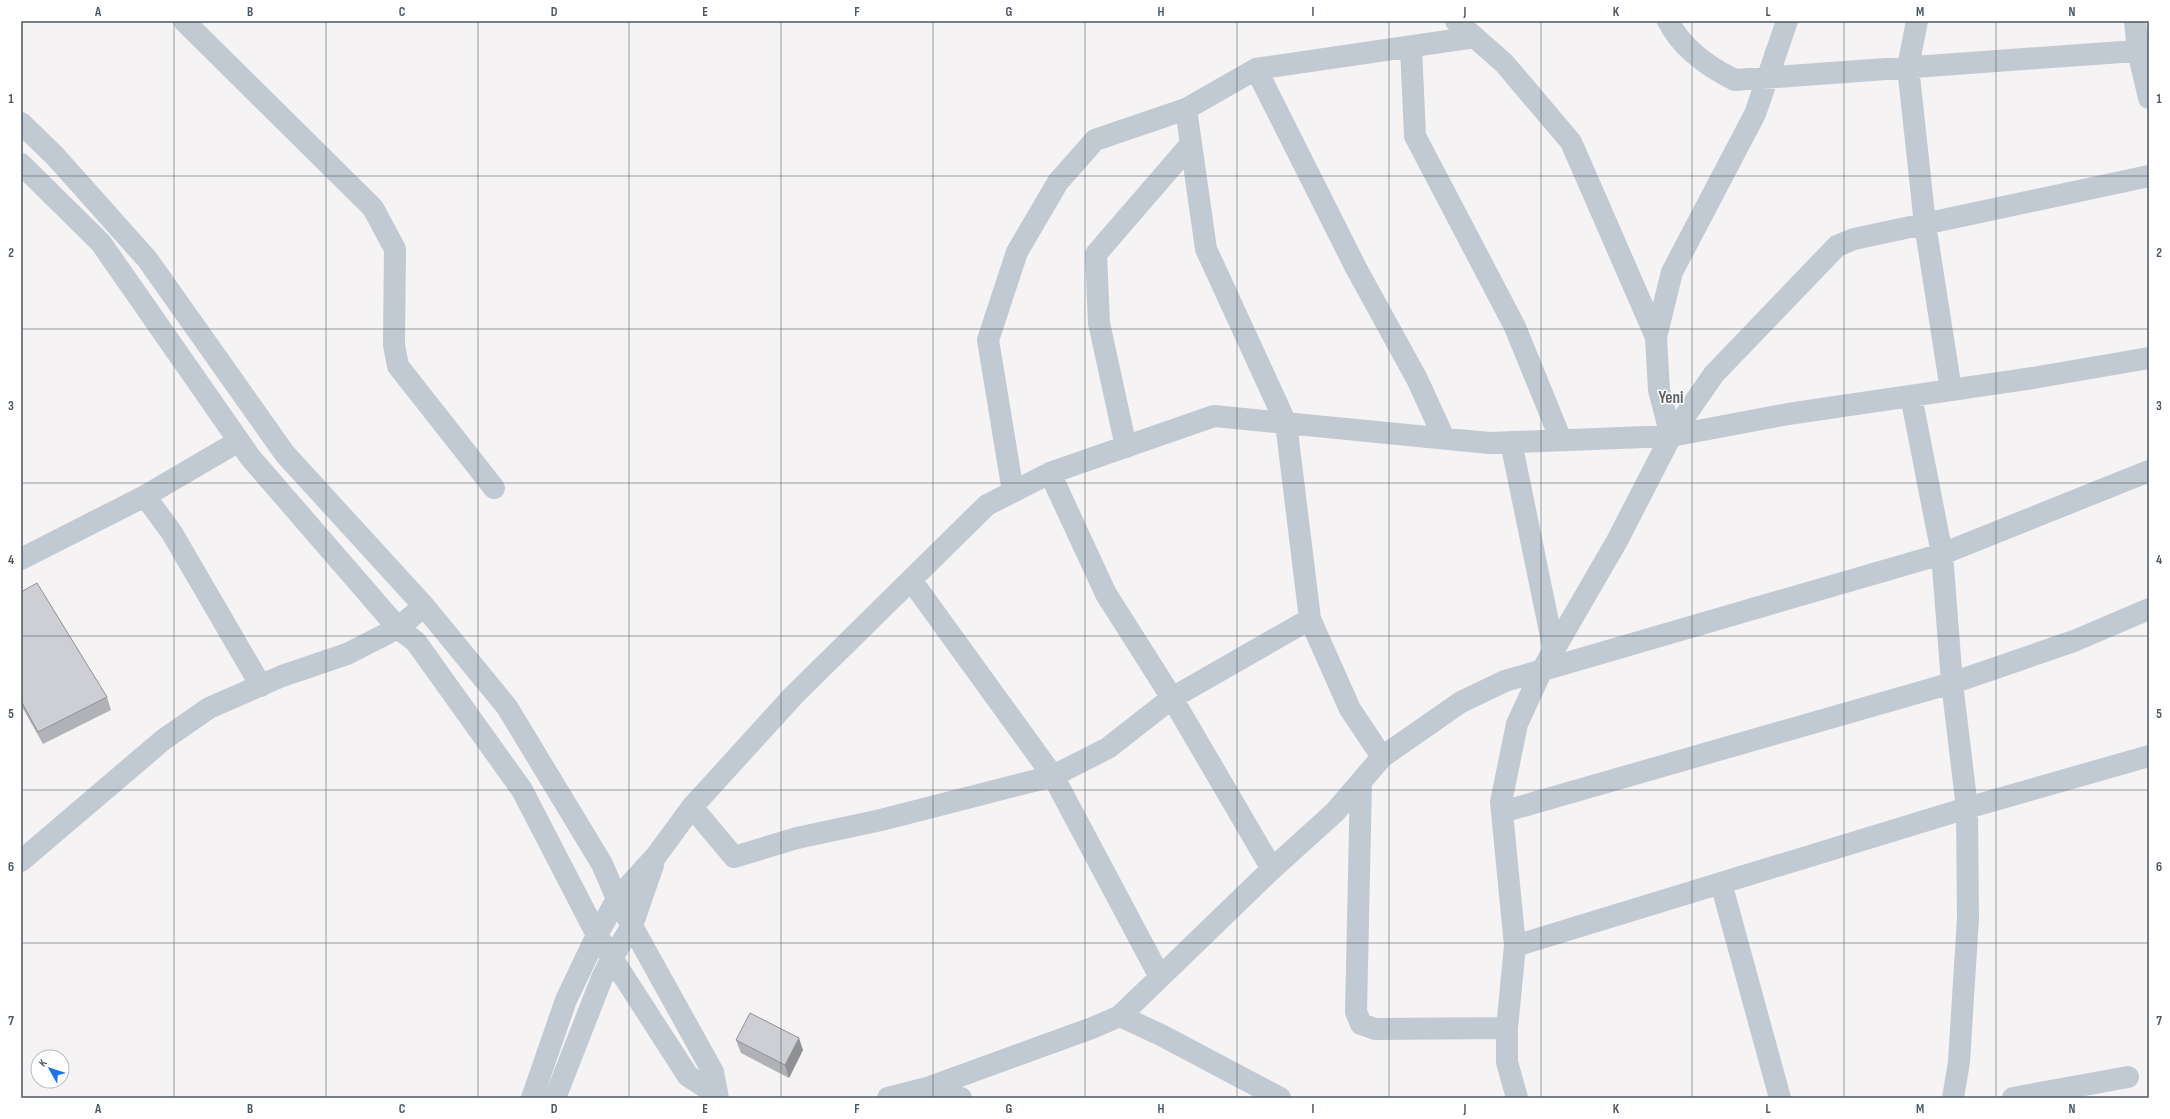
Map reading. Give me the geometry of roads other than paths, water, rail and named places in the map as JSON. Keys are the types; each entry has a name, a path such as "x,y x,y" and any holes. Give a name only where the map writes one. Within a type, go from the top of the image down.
{"street":[{"path":"184,21 373,208 395,249 394,345 398,366 494,488"},
{"path":"1456,21 1504,63 1571,142 1656,337"},
{"path":"1668,21 1676,37 1714,70 1735,80 1766,79 2144,50"},
{"path":"1670,436 1659,390 1656,337 1672,272 1754,114 1787,21"},
{"path":"1916,21 1908,67 1925,224 1951,390"},
{"path":"2135,21 2144,50 2149,98"},
{"path":"1013,492 988,340 1017,252 1058,182 1095,140 1186,109 1256,69 1474,37"},
{"path":"1410,47 1415,136 1515,327 1561,440"},
{"path":"1256,69 1356,268 1416,379 1444,438"},
{"path":"1186,109 1206,249 1286,423 1310,619 1350,709 1382,757"},
{"path":"21,123 55,156 147,259 284,454 424,606 507,707 602,864 617,899 713,1072 717,1096"},
{"path":"1126,447 1099,323 1096,254 1191,144"},
{"path":"22,168 100,243 255,463 398,628 416,642 522,790 597,935 688,1076 717,1096"},
{"path":"1518,1098 1508,1062 1507,1028 1514,946 1502,812 1502,802 1517,724 1541,672 1617,541 1670,436 1714,374 1837,246 1854,239 2149,176"},
{"path":"532,1098 566,1000 597,935 617,899 656,856 692,807 794,695 987,505 1050,473 1214,416 1489,442 1670,436 1788,414 2033,378 2149,358"},
{"path":"1911,396 1942,554 1952,683 1966,808 1968,918 1959,1062 1953,1098"},
{"path":"21,559 145,496 239,441"},
{"path":"1511,442 1554,651"},
{"path":"888,1098 927,1088 1092,1028 1120,1016 1272,869 1335,812 1382,757 1461,702 1504,681 1541,672 1942,554 2149,471"},
{"path":"1050,473 1106,594 1172,698 1272,869"},
{"path":"145,496 172,533 261,686"},
{"path":"911,580 1053,776 1160,978"},
{"path":"21,861 163,740 209,708 261,686 347,654 398,628 424,606"},
{"path":"1502,812 1952,683 2074,641 2149,609"},
{"path":"692,807 734,857 797,838 881,820 1053,776 1108,748 1172,698 1310,619"},
{"path":"1514,946 1966,808 2149,756"},
{"path":"1361,782 1356,1012 1361,1024 1375,1029 1507,1028"},
{"path":"556,1098 612,958 632,926 656,856"},
{"path":"1720,883 1780,1098"},
{"path":"1120,1016 1162,1035 1280,1098"},
{"path":"2013,1098 2128,1077"},
{"path":"927,1088 961,1098"}],"district":[{"name":"Yeni","path":"1671,398"}]}
